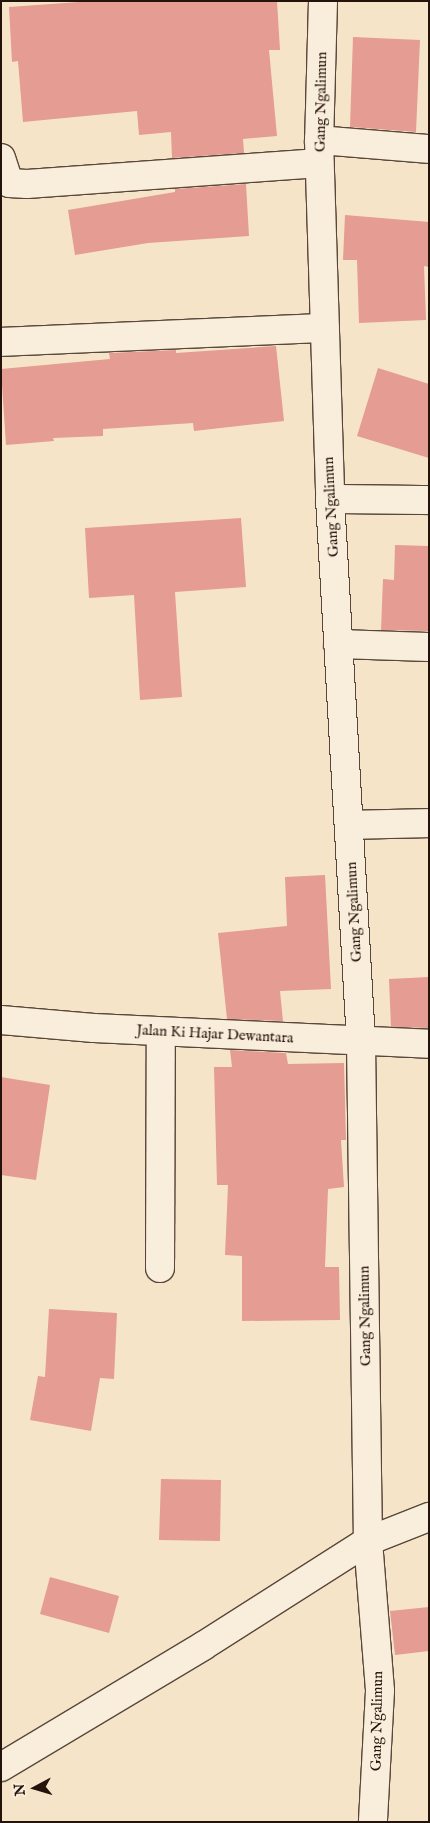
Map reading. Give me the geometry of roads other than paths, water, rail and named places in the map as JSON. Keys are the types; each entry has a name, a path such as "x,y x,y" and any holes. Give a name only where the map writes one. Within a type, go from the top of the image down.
{"street":[{"name":"Gang Ngalimun","path":"323,1 319,152 330,499 361,1042 368,1541 380,1691 373,1822"},
{"path":"1,158 8,183 27,184 319,152 429,148"},
{"path":"1,342 325,328"},
{"path":"330,499 429,500"},
{"path":"338,644 429,647"},
{"path":"349,824 429,823"},
{"name":"Jalan Ki Hajar Dewantara","path":"1,1020 161,1032 429,1044"},
{"path":"160,1268 161,1032"},
{"path":"1,1766 203,1646 368,1541 429,1517"}]}
